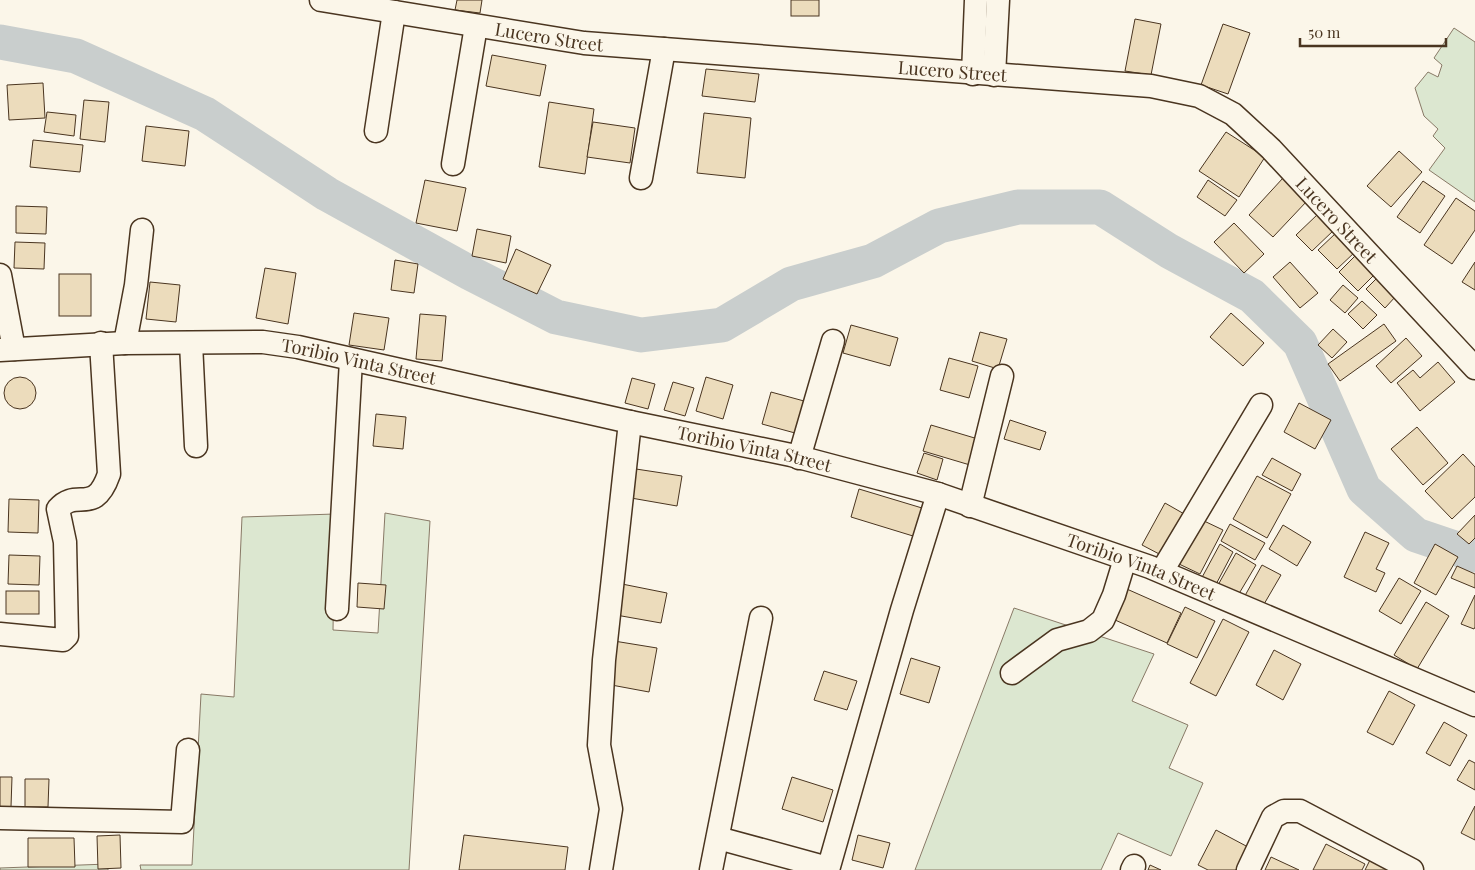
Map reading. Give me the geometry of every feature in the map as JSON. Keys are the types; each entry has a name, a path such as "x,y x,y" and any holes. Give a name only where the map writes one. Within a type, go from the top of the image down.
{"street":[{"name":"Lucero Street","path":"320,0 584,43 1151,86 1199,96 1233,114 1271,148 1475,368"},
{"path":"976,0 983,74"},
{"path":"983,74 998,0"},
{"path":"376,132 394,12"},
{"path":"453,164 476,26"},
{"path":"641,178 664,49"},
{"path":"125,343 136,285 142,230"},
{"path":"0,275 7,350"},
{"path":"799,458 833,341"},
{"name":"Toribio Vinta Street","path":"7,350 101,343 263,342 298,347 799,458 938,494 1162,571 1475,704"},
{"path":"0,634 62,640 67,636 64,542 58,509 69,502 95,497 103,491 109,474 101,343"},
{"path":"191,343 196,446"},
{"path":"337,609 351,360"},
{"path":"970,506 1002,376"},
{"path":"1162,571 1262,405"},
{"path":"601,870 611,809 599,746 604,660 630,422"},
{"path":"718,838 828,869 938,494"},
{"path":"1012,673 1057,640 1089,631 1103,620 1114,595 1124,559"},
{"path":"711,870 761,618"},
{"path":"0,818 182,822 188,750"},
{"path":"1248,870 1273,817 1284,811 1300,811 1412,870"}],"green space":[{"path":"1454,28 1475,42 1475,202 1429,170 1445,148 1433,136 1438,129 1424,116 1415,88 1428,72 1438,77 1442,65 1434,58"},
{"path":"385,513 430,521 409,870 141,870 140,865 192,865 201,694 234,697 242,517 335,514 333,630 378,633"},
{"path":"1014,608 1154,654 1132,701 1188,725 1169,768 1203,783 1171,856 1118,833 1101,870 915,870"},
{"path":"108,864 108,870 0,870 0,868"}],"building":[{"path":"457,0 482,0 480,13 455,10"},
{"path":"791,0 819,0 819,16 791,16"},
{"path":"1135,19 1161,24 1151,75 1125,71"},
{"path":"1223,24 1250,33 1228,94 1201,85"},
{"path":"492,55 546,65 540,96 486,86"},
{"path":"706,69 759,74 755,102 702,96"},
{"path":"43,83 45,118 9,120 7,85"},
{"path":"84,100 109,102 105,142 80,139"},
{"path":"549,102 594,109 585,174 539,167"},
{"path":"47,112 76,115 74,136 44,132"},
{"path":"704,113 751,118 745,178 697,173"},
{"path":"593,122 635,128 630,163 587,157"},
{"path":"146,126 189,131 185,166 142,161"},
{"path":"1226,132 1265,157 1239,197 1199,171"},
{"path":"33,140 83,145 80,172 30,167"},
{"path":"1399,151 1422,172 1391,207 1367,186"},
{"path":"1283,178 1307,201 1273,237 1249,215"},
{"path":"425,180 466,188 457,231 416,223"},
{"path":"1208,180 1237,200 1225,216 1197,197"},
{"path":"1423,181 1445,196 1420,233 1397,217"},
{"path":"1456,198 1475,211 1475,230 1452,264 1424,245"},
{"path":"16,206 47,207 46,234 16,233"},
{"path":"1318,214 1334,230 1312,251 1296,235"},
{"path":"1234,223 1264,254 1244,273 1214,242"},
{"path":"477,229 511,236 506,263 472,256"},
{"path":"1336,233 1355,252 1337,269 1318,250"},
{"path":"15,242 45,243 44,269 14,268"},
{"path":"516,249 551,265 537,294 503,279"},
{"path":"1357,254 1376,273 1358,291 1339,272"},
{"path":"395,260 418,264 414,293 391,290"},
{"path":"1290,262 1318,293 1300,308 1273,277"},
{"path":"1475,262 1475,290 1462,282"},
{"path":"265,268 296,273 288,324 256,318"},
{"path":"59,274 91,274 91,316 59,316"},
{"path":"1378,277 1396,296 1385,308 1366,289"},
{"path":"150,282 180,285 176,322 146,319"},
{"path":"1343,285 1358,298 1345,313 1330,300"},
{"path":"1362,301 1377,315 1363,329 1348,314"},
{"path":"354,313 389,318 384,350 349,345"},
{"path":"1231,313 1264,343 1243,366 1210,337"},
{"path":"420,314 446,316 442,361 416,359"},
{"path":"1384,324 1396,341 1340,381 1328,364"},
{"path":"851,325 898,338 890,366 843,353"},
{"path":"1333,329 1347,342 1332,358 1318,345"},
{"path":"980,332 1007,339 998,369 972,361"},
{"path":"1406,338 1422,356 1391,383 1376,366"},
{"path":"949,358 978,366 969,398 940,390"},
{"path":"1438,362 1455,382 1420,411 1397,383 1413,370 1420,378"},
{"path":"20,377 26,378 31,382 35,387 35,399 31,404 26,408 20,409 14,408 9,404 5,399 4,393 5,387 9,382 14,378"},
{"path":"706,377 733,385 723,419 696,411"},
{"path":"632,378 655,384 648,409 625,403"},
{"path":"673,382 694,388 685,416 664,410"},
{"path":"771,392 804,401 795,433 762,424"},
{"path":"1299,403 1331,420 1315,449 1284,432"},
{"path":"376,414 406,417 403,449 373,446"},
{"path":"1010,420 1046,432 1040,450 1004,439"},
{"path":"931,425 978,439 970,465 923,451"},
{"path":"1417,427 1448,463 1423,485 1391,449"},
{"path":"924,453 943,459 937,480 917,473"},
{"path":"1463,454 1475,467 1475,497 1452,519 1425,491"},
{"path":"1272,458 1301,474 1292,491 1262,475"},
{"path":"636,469 682,476 677,506 631,498"},
{"path":"1257,476 1291,494 1267,538 1233,519"},
{"path":"859,489 922,508 913,536 851,517"},
{"path":"9,499 39,500 38,533 8,532"},
{"path":"1165,503 1186,515 1163,556 1142,545"},
{"path":"1475,515 1475,538 1469,544 1457,534"},
{"path":"1202,520 1223,530 1200,574 1179,564"},
{"path":"1230,524 1265,543 1255,560 1221,541"},
{"path":"1283,525 1311,542 1297,566 1269,549"},
{"path":"1365,532 1389,543 1376,569 1385,573 1376,592 1344,577"},
{"path":"1220,544 1233,552 1213,590 1199,583"},
{"path":"1435,544 1458,557 1436,595 1414,583"},
{"path":"1236,553 1256,565 1237,597 1218,585"},
{"path":"9,555 40,556 39,585 8,584"},
{"path":"1262,565 1281,575 1260,611 1242,601"},
{"path":"1457,566 1475,574 1475,588 1451,578"},
{"path":"1399,578 1421,591 1401,624 1379,611"},
{"path":"358,583 386,585 384,609 357,607"},
{"path":"622,584 667,593 661,623 616,615"},
{"path":"1120,586 1181,613 1167,643 1106,616"},
{"path":"6,591 39,591 39,614 6,614"},
{"path":"1475,595 1475,627 1474,629 1461,624"},
{"path":"1426,602 1449,616 1417,669 1394,655"},
{"path":"1185,607 1215,621 1197,658 1167,644"},
{"path":"1223,619 1249,632 1216,696 1190,683"},
{"path":"614,641 657,648 649,692 606,684"},
{"path":"1274,650 1301,664 1283,700 1256,685"},
{"path":"911,658 940,667 929,703 900,694"},
{"path":"824,671 857,681 847,710 814,700"},
{"path":"1389,691 1415,705 1393,745 1367,732"},
{"path":"1444,722 1467,735 1450,766 1426,753"},
{"path":"1469,760 1475,763 1475,790 1457,780"},
{"path":"0,777 12,777 11,807 0,807"},
{"path":"792,777 833,790 823,822 782,809"},
{"path":"25,779 49,779 48,807 25,807"},
{"path":"1475,806 1475,840 1461,833"},
{"path":"1216,830 1248,847 1236,870 1208,870 1198,865"},
{"path":"120,835 121,868 98,869 97,836"},
{"path":"464,835 568,847 565,870 459,870"},
{"path":"858,835 890,843 883,868 852,860"},
{"path":"28,838 74,838 75,867 28,867"},
{"path":"1326,844 1365,864 1362,870 1313,870"},
{"path":"1271,857 1299,870 1265,870"},
{"path":"1370,860 1390,870 1365,870"},
{"path":"1150,865 1161,870 1148,870"}],"waterway":[{"path":"0,42 76,56 205,114 327,194 470,273 556,317 641,335 722,325 791,284 873,261 939,226 1018,207 1100,207 1169,251 1252,296 1300,343 1364,489 1416,535 1475,555"}]}
